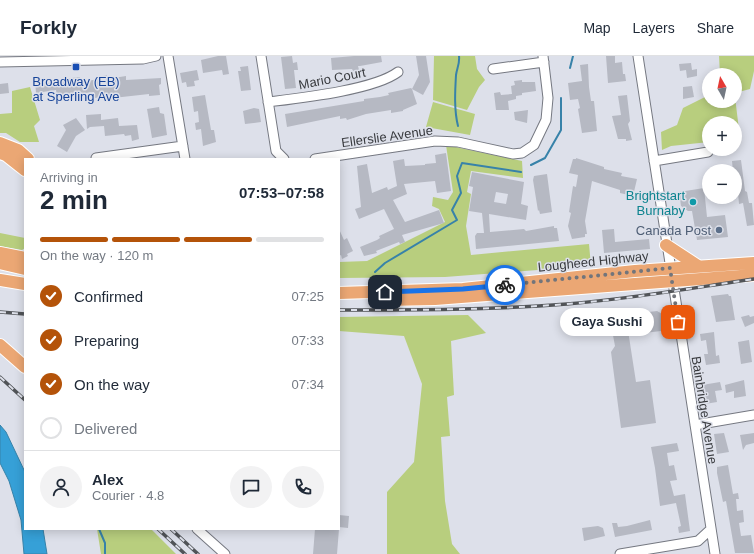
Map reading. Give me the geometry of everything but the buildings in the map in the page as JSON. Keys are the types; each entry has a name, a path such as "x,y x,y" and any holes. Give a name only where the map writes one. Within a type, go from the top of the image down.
{"main road":[{"path":"0,143 18,150 24,160"},
{"path":"0,153 24,162"},
{"path":"666,246 698,266"},
{"path":"0,253 24,260"},
{"path":"0,263 24,260"},
{"name":"Lougheed Highway","path":"340,293 463,289 670,268 754,263"},
{"name":"Lougheed Highway","path":"340,301 435,299 754,275"},
{"path":"0,280 24,284"},
{"path":"0,345 24,366"}],"street":[{"path":"0,62 16,59 137,59 156,56"},
{"path":"168,56 185,158"},
{"path":"262,56 276,151 283,158"},
{"name":"Bainbridge Avenue","path":"638,56 714,551"},
{"path":"493,69 543,59"},
{"name":"Ellerslie Avenue","path":"321,158 435,141 458,142 512,154 522,153 534,145 546,120 548,98 543,59"},
{"name":"Mario Court","path":"268,102 323,95 388,79 398,72"},
{"path":"96,158 183,146"},
{"path":"654,161 702,153"},
{"path":"695,425 754,415"},
{"path":"620,554 698,541 711,529"},
{"path":"198,530 225,554"},
{"path":"698,541 714,551"}],"green space":[{"path":"434,56 475,56 477,69 485,80 479,87 467,110 433,100"},
{"path":"719,56 754,56 754,71 750,89 742,91 742,68 720,68"},
{"path":"30,87 40,120 34,126 39,142 20,142 6,133 0,133 0,114 12,113 12,91"},
{"path":"702,98 702,108 736,108 737,116 702,116 702,143 671,146 662,150 661,132 677,125 683,108"},
{"path":"433,102 475,114 470,135 426,127"},
{"path":"446,145 522,161 523,178 471,171 467,192 471,194 466,226 471,255 589,244 591,266 445,277 340,278 340,262 367,261 445,222 439,209 432,206 433,197 448,200 453,192"},
{"path":"0,233 24,238 24,249 22,250 0,246"},
{"path":"468,315 486,333 451,341 454,395 447,397 450,436 441,437 445,501 452,544 460,554 387,554 387,492 414,462 422,384 404,336 340,331 340,317"},
{"path":"97,530 152,530 176,554 101,554"}],"water":[{"path":"0,425 6,432 24,470 24,530 43,530 47,554 24,554 21,520 9,481 0,463"}],"waterway":[{"path":"458,126 455,94 459,56"},
{"path":"570,68 573,56"},
{"path":"531,165 545,158 561,130 561,98"},
{"path":"375,272 385,263 457,220 452,210 461,193 457,176 462,163 521,172"},
{"path":"99,530 105,543 105,554"}],"railway":[{"path":"340,310 482,309 567,304 638,296 754,279"},
{"path":"0,312 24,314"},
{"path":"0,377 24,399"},
{"path":"159,530 185,554"},
{"path":"172,530 198,554"}],"way so far":[{"path":"505,285 617,272 670,268 678,322"}],"place":[{"name":"Broadway (EB) at Sperling Ave","path":"76,67"},
{"name":"Brightstart Burnaby","path":"693,202"},
{"name":"Canada Post","path":"719,230"},
{"name":"Gaya Sushi","path":"678,322"}],"route":[{"path":"385,292 463,289 505,285"}]}
